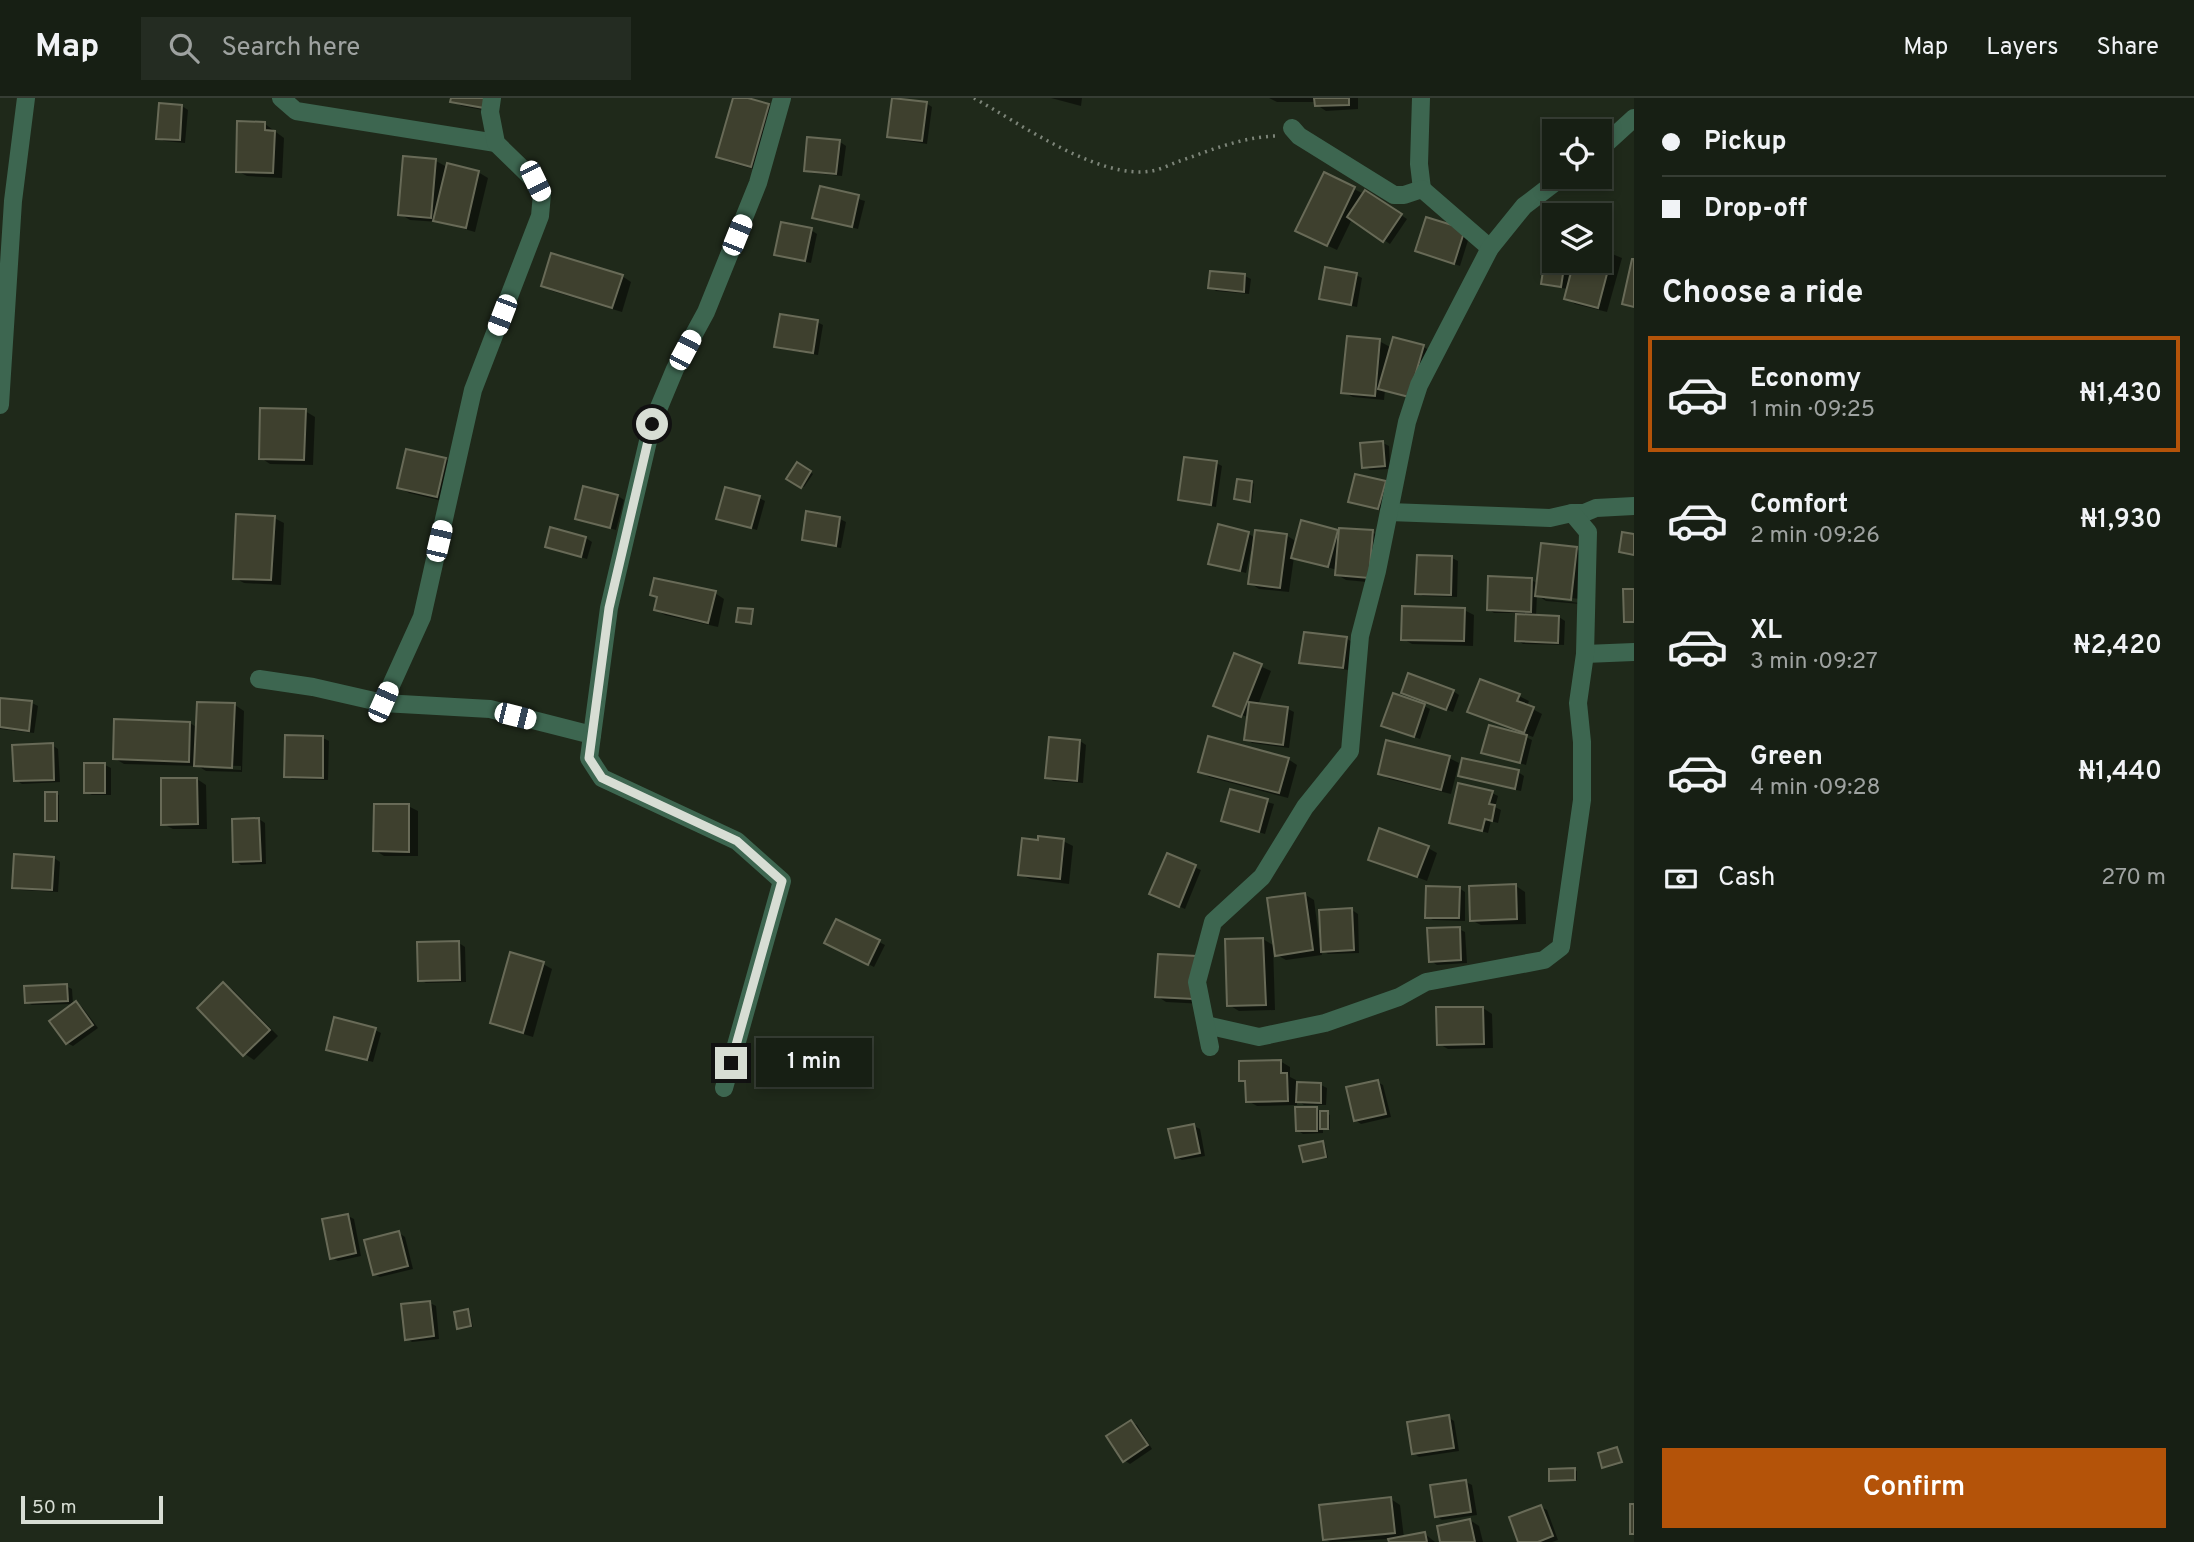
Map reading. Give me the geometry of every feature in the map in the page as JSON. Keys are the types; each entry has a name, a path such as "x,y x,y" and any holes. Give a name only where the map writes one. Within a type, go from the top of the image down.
{"street":[{"path":"0,405 13,201 26,98"},
{"path":"281,98 296,111 496,143"},
{"path":"383,702 422,617 473,390 540,216 542,194 535,181 496,143 489,112 492,98"},
{"path":"724,1088 782,881 737,841 602,778 589,758 609,608 652,424 675,369 706,312 758,183 782,98"},
{"path":"1421,98 1419,164 1422,189 1490,248"},
{"path":"1612,138 1634,118"},
{"path":"1295,132 1394,195 1422,189"},
{"path":"1210,1047 1197,982 1213,922 1262,877 1305,807 1350,751 1360,636 1408,422 1419,386 1490,248 1524,205 1546,189"},
{"path":"1389,512 1550,518 1584,513 1596,508 1634,506"},
{"path":"1206,1025 1259,1037 1325,1023 1399,997 1426,982 1544,960 1561,947 1582,800 1582,741 1578,704 1586,654 1588,532 1572,513"},
{"path":"1586,654 1634,652"},
{"path":"259,679 383,702 489,709 592,735"}],"path":[{"path":"974,98 1092,162 1122,171 1151,171 1246,138 1295,132"}],"building":[{"path":"451,98 486,98 484,108 450,102"},
{"path":"733,98 748,98 769,104 751,167 716,157"},
{"path":"892,98 927,102 922,141 887,137"},
{"path":"1314,98 1349,98 1349,105 1315,106"},
{"path":"159,103 182,105 180,140 156,139"},
{"path":"237,121 265,122 265,130 275,131 273,173 236,172"},
{"path":"807,137 840,140 836,174 804,171"},
{"path":"403,156 436,159 431,218 398,215"},
{"path":"447,163 479,171 466,228 433,221"},
{"path":"1324,172 1355,187 1327,246 1295,231"},
{"path":"820,186 859,195 852,227 812,218"},
{"path":"1365,190 1402,214 1383,242 1347,217"},
{"path":"1426,217 1465,229 1454,264 1415,251"},
{"path":"781,222 812,228 805,261 774,255"},
{"path":"551,253 623,275 612,308 541,286"},
{"path":"1634,259 1634,307 1622,304"},
{"path":"1325,267 1357,273 1351,305 1319,299"},
{"path":"1210,271 1245,274 1244,292 1208,288"},
{"path":"1543,273 1563,273 1561,287 1541,284"},
{"path":"1571,273 1607,273 1598,308 1564,299"},
{"path":"780,314 818,320 813,353 774,347"},
{"path":"1347,336 1380,339 1375,396 1341,393"},
{"path":"1393,337 1424,345 1409,397 1378,389"},
{"path":"260,408 306,409 304,460 259,459"},
{"path":"1383,441 1385,466 1362,468 1360,443"},
{"path":"406,449 446,458 437,497 397,488"},
{"path":"1184,457 1217,461 1211,505 1178,500"},
{"path":"797,462 811,471 801,488 786,479"},
{"path":"1355,474 1386,481 1378,509 1348,502"},
{"path":"1237,479 1252,481 1250,502 1234,499"},
{"path":"583,486 618,495 610,528 575,519"},
{"path":"725,487 760,496 751,528 716,519"},
{"path":"806,511 840,517 836,546 802,540"},
{"path":"236,514 275,516 271,580 233,579"},
{"path":"1301,520 1338,530 1328,567 1291,558"},
{"path":"1218,524 1249,532 1240,571 1208,564"},
{"path":"550,527 586,537 581,557 545,547"},
{"path":"1339,528 1373,530 1369,578 1335,575"},
{"path":"1255,530 1287,534 1280,588 1248,584"},
{"path":"1622,532 1634,534 1634,555 1619,552"},
{"path":"1541,543 1577,547 1571,600 1535,596"},
{"path":"1417,555 1452,556 1451,595 1415,594"},
{"path":"1488,576 1532,578 1531,612 1487,610"},
{"path":"654,578 716,591 708,623 654,610 657,597 650,595"},
{"path":"1623,589 1634,589 1634,622 1624,622"},
{"path":"1402,606 1465,608 1464,641 1401,640"},
{"path":"738,608 753,609 751,624 736,622"},
{"path":"1516,614 1559,616 1558,643 1515,641"},
{"path":"1304,632 1347,637 1343,668 1299,663"},
{"path":"1234,653 1262,664 1241,717 1213,706"},
{"path":"1408,673 1454,690 1446,710 1401,693"},
{"path":"1480,679 1520,694 1517,701 1534,707 1524,733 1467,712"},
{"path":"1393,693 1425,704 1414,737 1381,726"},
{"path":"0,698 32,701 29,731 0,727"},
{"path":"197,702 235,703 232,768 194,766"},
{"path":"1249,702 1288,707 1283,745 1244,740"},
{"path":"114,719 190,722 189,762 113,759"},
{"path":"1489,725 1527,735 1520,763 1481,753"},
{"path":"285,735 323,736 323,778 284,777"},
{"path":"1208,736 1289,758 1279,793 1198,772"},
{"path":"1049,737 1080,740 1077,781 1045,778"},
{"path":"1386,740 1450,756 1441,790 1378,774"},
{"path":"53,743 54,780 14,781 12,745"},
{"path":"1462,758 1519,770 1515,789 1458,776"},
{"path":"84,763 105,763 105,793 84,793"},
{"path":"161,778 197,778 198,824 161,825"},
{"path":"1458,783 1493,791 1489,804 1495,805 1492,821 1485,819 1482,831 1449,823"},
{"path":"1230,789 1268,799 1259,832 1221,821"},
{"path":"45,792 57,792 57,821 45,821"},
{"path":"374,804 409,804 409,852 373,851"},
{"path":"259,818 261,861 233,862 232,819"},
{"path":"1379,828 1429,846 1417,877 1368,860"},
{"path":"1038,836 1064,839 1060,879 1018,875 1022,838 1038,840"},
{"path":"1167,853 1196,865 1179,907 1149,894"},
{"path":"14,854 54,857 52,890 12,888"},
{"path":"1516,884 1517,919 1470,921 1469,886"},
{"path":"1426,886 1460,887 1459,918 1425,918"},
{"path":"1305,893 1313,950 1275,956 1267,898"},
{"path":"1352,908 1354,950 1321,952 1319,910"},
{"path":"836,919 880,940 868,965 824,943"},
{"path":"1460,927 1461,960 1429,962 1427,928"},
{"path":"1263,938 1266,1005 1227,1006 1225,939"},
{"path":"459,941 460,980 418,981 417,942"},
{"path":"510,952 544,962 523,1033 490,1023"},
{"path":"1158,954 1197,956 1194,999 1155,997"},
{"path":"223,982 270,1030 243,1056 197,1008"},
{"path":"67,984 68,1001 25,1003 24,986"},
{"path":"76,1001 93,1025 66,1044 49,1021"},
{"path":"1436,1007 1483,1007 1484,1044 1437,1045"},
{"path":"334,1017 376,1028 367,1060 326,1050"},
{"path":"1281,1060 1281,1073 1287,1073 1288,1101 1246,1102 1245,1081 1239,1081 1239,1061"},
{"path":"1378,1080 1386,1114 1354,1121 1346,1087"},
{"path":"1297,1082 1321,1083 1321,1103 1296,1102"},
{"path":"1295,1107 1317,1107 1317,1131 1296,1131"},
{"path":"1320,1111 1328,1111 1328,1129 1320,1129"},
{"path":"1194,1124 1200,1153 1175,1158 1168,1129"},
{"path":"1323,1141 1326,1157 1303,1162 1299,1146"},
{"path":"348,1214 356,1253 330,1259 322,1219"},
{"path":"399,1231 408,1266 373,1275 364,1240"},
{"path":"430,1301 434,1336 405,1340 401,1304"},
{"path":"468,1309 471,1326 457,1329 454,1312"},
{"path":"1449,1415 1454,1448 1412,1454 1407,1422"},
{"path":"1131,1420 1148,1445 1123,1462 1106,1436"},
{"path":"1617,1447 1622,1462 1602,1468 1598,1453"},
{"path":"1575,1468 1575,1480 1549,1481 1549,1469"},
{"path":"1466,1480 1471,1512 1435,1517 1430,1485"},
{"path":"1391,1497 1395,1533 1323,1540 1319,1505"},
{"path":"1630,1504 1634,1504 1634,1534 1630,1534"},
{"path":"1541,1505 1553,1536 1538,1542 1518,1542 1509,1517"},
{"path":"1470,1519 1475,1542 1440,1542 1437,1526"},
{"path":"1425,1532 1427,1542 1389,1542 1388,1539"}],"route":[{"path":"652,424 609,608 589,758 602,778 737,841 782,881 731,1063"}]}
